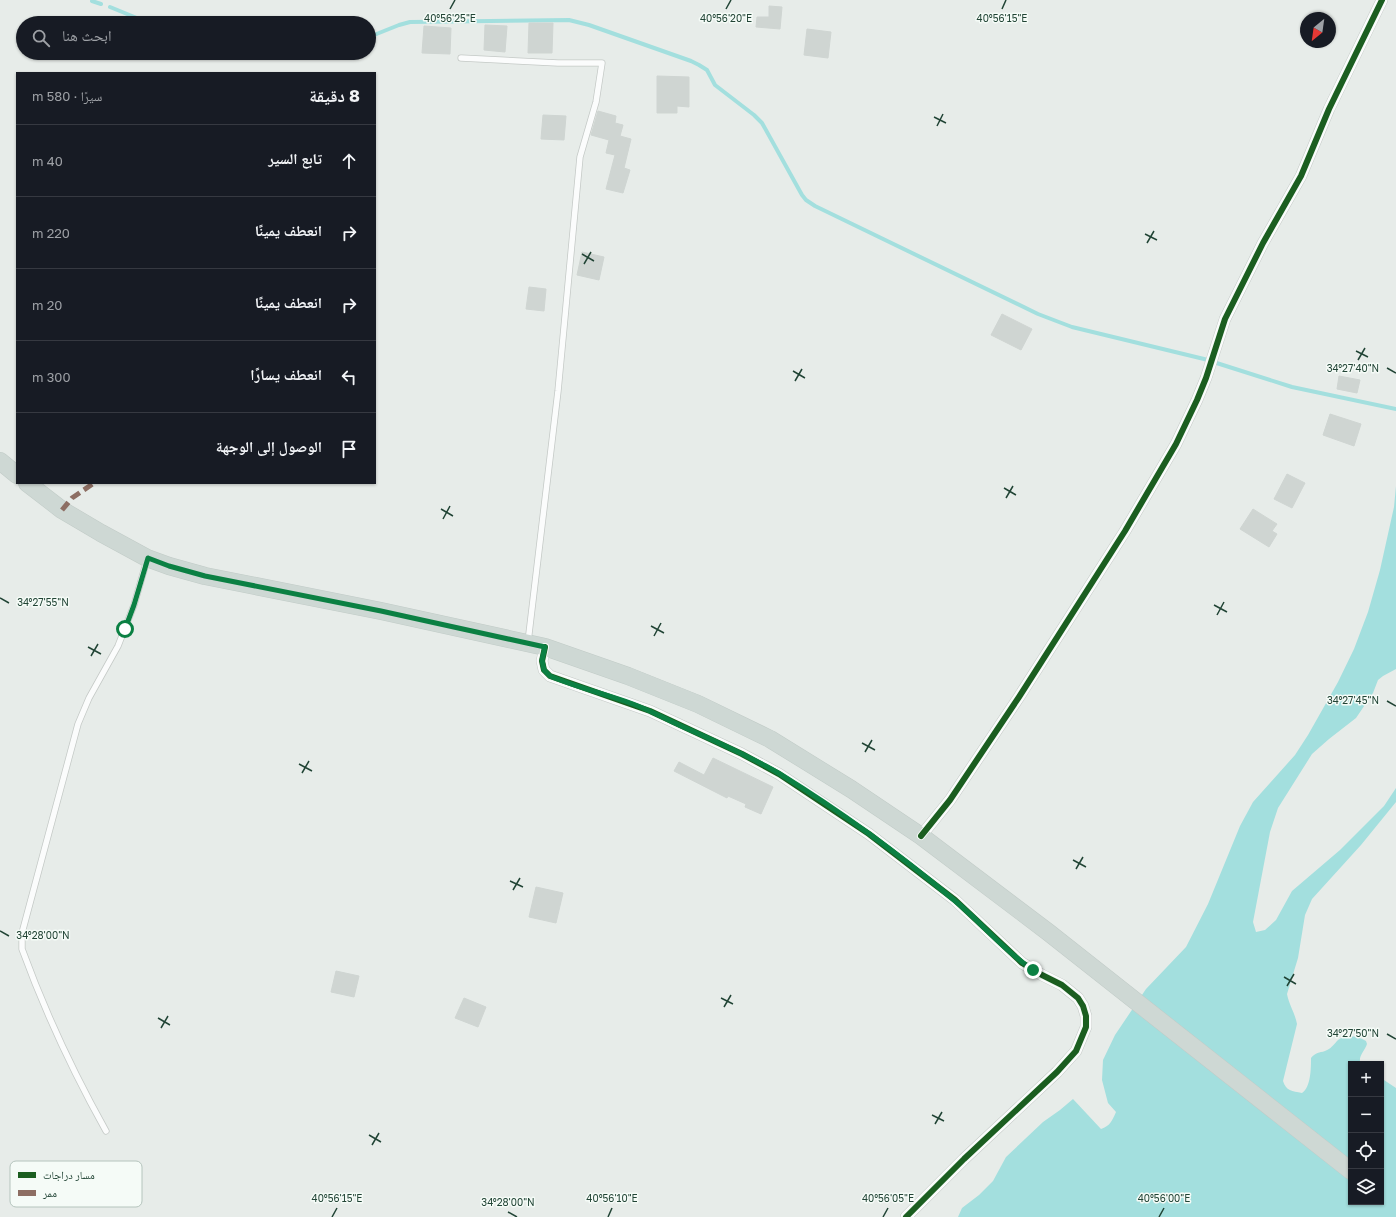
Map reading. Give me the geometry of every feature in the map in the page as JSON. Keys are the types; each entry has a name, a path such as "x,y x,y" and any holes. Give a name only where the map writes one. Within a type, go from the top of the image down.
{"main road":[{"path":"0,461 16,474"},
{"path":"28,484 62,510 118,543 148,558 169,566 205,576 528,642 621,673 691,701 770,739 845,785 921,836 1048,932 1348,1170"}],"street":[{"path":"921,836 950,800 991,739 1125,531 1176,444 1197,400 1225,319 1263,243 1301,176 1330,108 1382,0"},
{"path":"545,647 542,660 544,670 550,676 650,710 710,738 779,774 828,806 869,834 949,896 1022,963 1071,991 1080,1002 1086,1016 1086,1027 1076,1051 1072,1056 935,1187 906,1217"}],"lane":[{"path":"461,58 558,63 602,63 596,102 580,157 558,391 528,642"},
{"path":"106,1130 82,1089 58,1038 24,955 22,949 22,933 78,724 89,698 118,646 134,605 148,558"}],"water":[{"path":"1396,486 1396,669 1378,680 1373,693 1356,718 1312,754 1278,808 1270,832 1253,922 1256,932 1265,930 1276,920 1292,891 1340,850 1384,806 1396,788 1396,802 1361,845 1312,899 1305,915 1298,958 1287,994 1297,1024 1283,1081 1288,1089 1302,1093 1309,1082 1311,1058 1314,1055 1327,1050 1341,1038 1348,1036 1366,1041 1367,1044 1360,1061 1348,1061 1348,1205 1384,1205 1384,1080 1396,1088 1396,1217 958,1217 962,1208 979,1195 993,1181 1006,1157 1043,1122 1073,1099 1101,1129 1109,1125 1112,1121 1116,1112 1108,1103 1102,1080 1103,1060 1115,1035 1146,989 1186,947 1208,904 1240,826 1253,802 1295,755 1338,682 1354,649 1368,612 1380,570 1394,507"}],"building":[{"path":"769,6 782,7 780,29 756,27 757,17 769,17"},
{"path":"529,23 553,23 552,53 528,53"},
{"path":"485,25 507,26 505,52 484,50"},
{"path":"424,26 451,28 450,54 422,53"},
{"path":"807,29 831,32 828,58 804,55"},
{"path":"657,76 689,77 689,107 677,106 677,113 657,113"},
{"path":"598,111 616,116 615,123 623,125 620,136 631,139 624,168 630,170 623,193 606,189 615,155 606,153 609,140 591,135"},
{"path":"543,115 566,116 564,140 541,139"},
{"path":"582,252 604,257 599,280 577,275"},
{"path":"529,287 546,289 544,311 526,309"},
{"path":"1002,314 1032,329 1021,350 991,335"},
{"path":"1339,376 1360,380 1357,393 1337,389"},
{"path":"1330,414 1361,424 1354,446 1323,435"},
{"path":"1287,474 1305,483 1292,508 1274,499"},
{"path":"1253,509 1277,524 1272,531 1277,534 1269,547 1240,529"},
{"path":"713,758 773,787 761,814 745,807 746,804 728,796 727,798 674,771 679,762 704,775"},
{"path":"536,887 563,893 556,923 529,917"},
{"path":"336,971 359,976 354,997 331,992"},
{"path":"464,998 486,1007 478,1027 455,1018"}],"waterway":[{"path":"92,1 101,4"},
{"path":"110,7 132,16"},
{"path":"376,34 410,22 569,20 589,25 691,61 707,70 715,85 762,123 802,195 806,200 815,206 1038,314 1072,327 1204,359 1292,387 1396,409"}],"marked path":[{"path":"62,510 72,498 93,484"}],"cycle path":[{"path":"921,836 950,800 1019,697 1125,531 1176,444 1206,378 1225,319 1263,243 1301,176 1329,109 1382,0"},
{"path":"545,647 542,661 544,670 550,676 650,711 742,754 779,774 869,834 955,900 1022,963 1062,985 1078,998 1083,1006 1086,1016 1086,1027 1076,1051 1057,1072 964,1159 906,1217"}],"route":[{"path":"125,629 148,558 169,566 205,576 381,611 528,642 545,647 542,660 544,670 550,676 650,710 710,738 779,774 828,806 869,834 933,883 970,914 1022,963 1033,970"}]}
